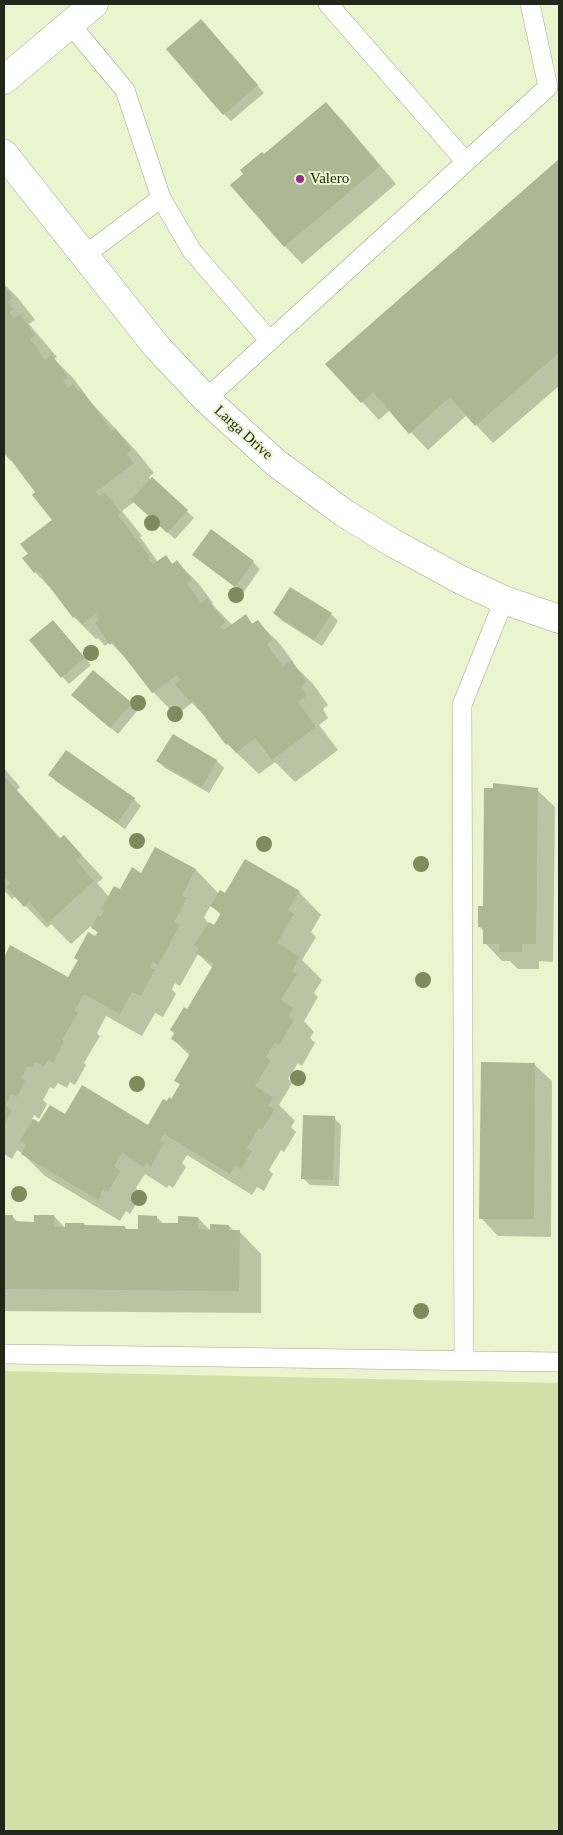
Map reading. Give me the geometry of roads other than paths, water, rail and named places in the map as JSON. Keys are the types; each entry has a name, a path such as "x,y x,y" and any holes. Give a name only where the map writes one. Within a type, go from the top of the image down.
{"street":[{"path":"4,80 94,4"},
{"name":"Larga Drive","path":"4,154 156,347 206,399 276,462 344,513 394,543 461,580 504,600 559,619"}],"lane":[{"path":"328,4 466,162"},
{"path":"206,399 466,162 553,86 530,4"},
{"path":"70,24 125,90 161,198 192,252 270,341"},
{"path":"85,255 161,198"},
{"path":"464,1361 462,705 504,600"},
{"path":"4,1354 559,1362"}],"place":[{"name":"Valero","path":"300,179"}]}
